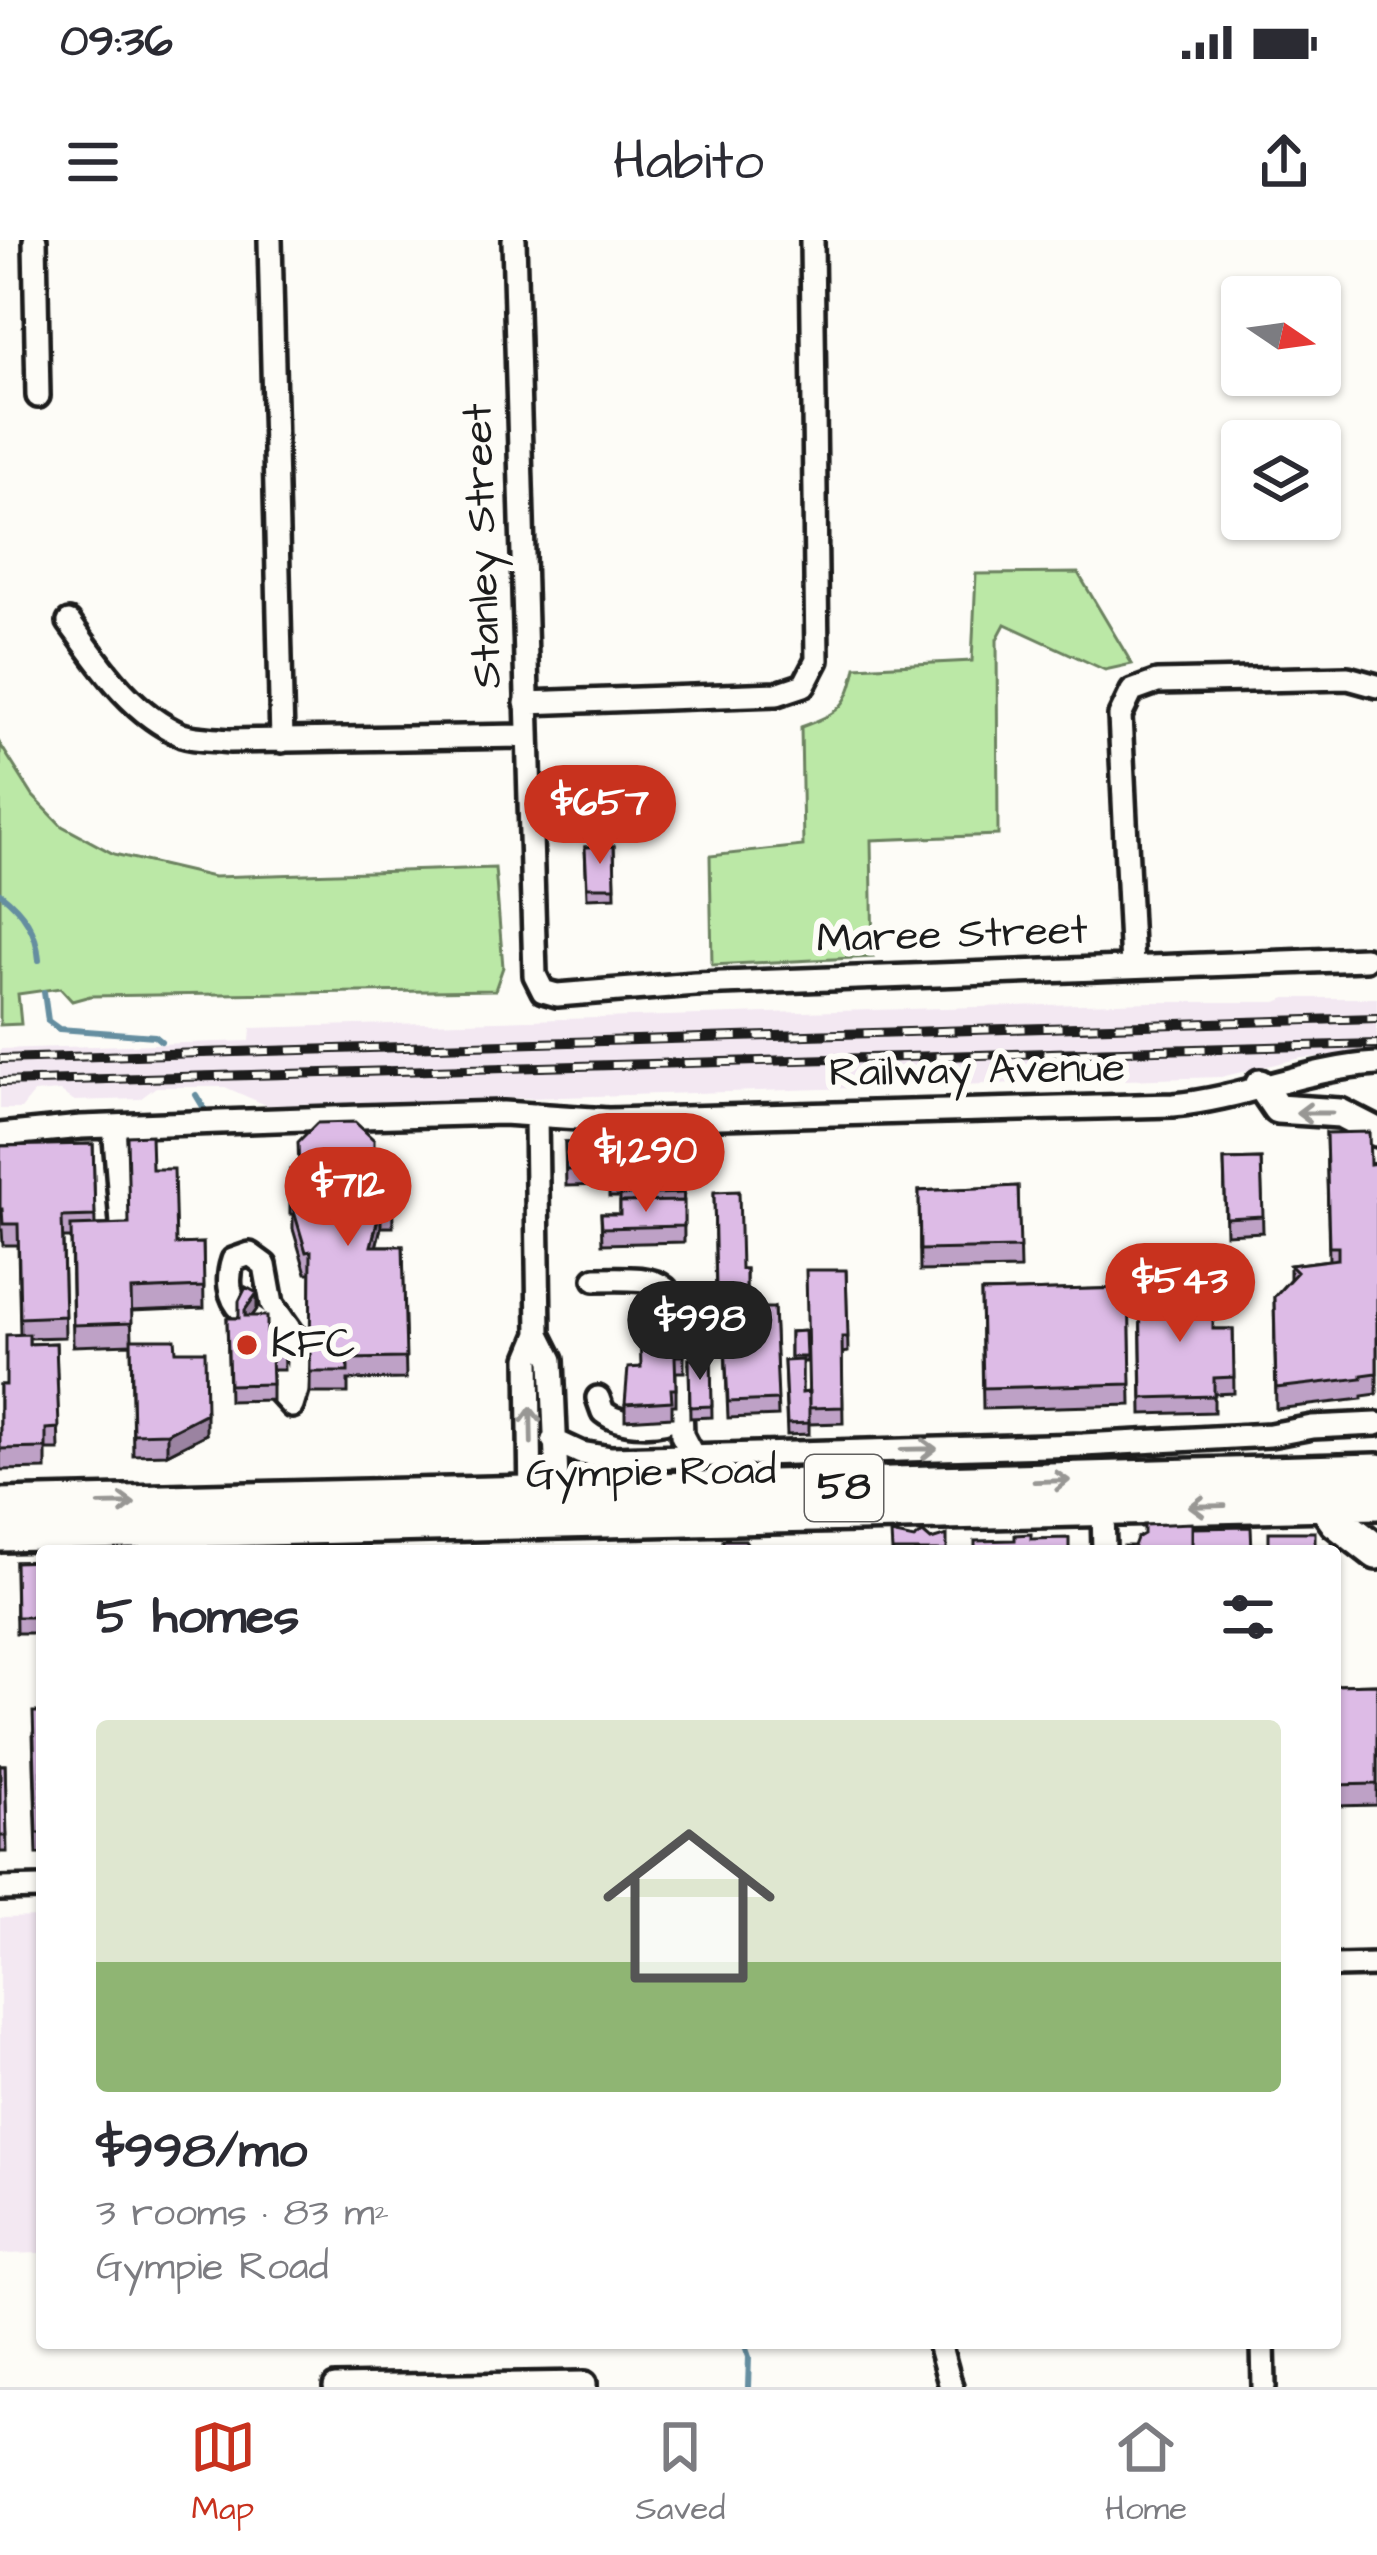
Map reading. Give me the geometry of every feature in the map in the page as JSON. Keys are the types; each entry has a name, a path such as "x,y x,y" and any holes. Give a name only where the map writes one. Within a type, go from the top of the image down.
{"highway":[{"name":"Gympie Road","path":"0,1534 545,1506 695,1490 1377,1472"},
{"name":"Gympie Road","path":"0,1506 1103,1508 1377,1502"},
{"path":"1324,1503 1336,1521 1377,1552"}],"main road":[{"path":"1260,1084 1277,1109 1340,1114 1377,1132"}],"street":[{"path":"35,240 38,396"},
{"path":"270,240 282,741"},
{"name":"Stanley Street","path":"514,240 535,974 543,991"},
{"path":"526,703 776,694 804,685 817,660 812,240"},
{"path":"69,622 117,687 185,736 282,741 527,736"},
{"path":"1348,678 1377,667"},
{"path":"1132,967 1120,716 1132,691 1157,682 1348,678 1377,686"},
{"name":"Maree Street","path":"543,991 557,995 695,984 1365,958"},
{"name":"Railway Avenue","path":"0,1135 114,1126 536,1115 608,1120 1173,1105 1322,1070 1377,1064"},
{"path":"536,1115 539,1334 530,1358 545,1506"},
{"path":"114,1126 123,1236"},
{"path":"250,1254 265,1265 272,1304 293,1334 298,1382 292,1406 279,1392 272,1329 248,1314 232,1297 230,1271 233,1260 250,1254"},
{"path":"596,1286 642,1278 671,1293 678,1313 682,1435 692,1454"},
{"path":"539,1334 552,1360 554,1440 545,1506"},
{"path":"598,1398 603,1412 621,1422 671,1420 681,1414"},
{"name":"Gympie Road","path":"554,1440 596,1457 1083,1445 1377,1424"},
{"path":"1083,1445 1131,1478"},
{"path":"695,1490 712,1471 739,1453"},
{"path":"1103,1508 1104,1545"},
{"path":"0,1889 36,1888"},
{"path":"1341,1966 1377,1965"},
{"path":"941,2349 951,2387"},
{"path":"1263,2349 1264,2387"},
{"path":"335,2387 585,2383 585,2387"}],"shaded area":[{"path":"1286,998 1377,998 1377,1055 1301,1058 1221,1077 268,1106 225,1087 156,1087 140,1099 73,1101 60,1091 34,1093 21,1109 0,1109 0,1049 250,1041 251,1028 1276,1002"},
{"path":"36,1917 36,2253 0,2254 0,1918"}],"green space":[{"path":"1078,573 1132,664 1105,670 1005,624 997,639 998,835 871,840 873,957 712,965 710,856 803,846 801,727 840,707 856,667 972,661 976,574"},
{"path":"0,744 33,796 62,826 114,854 213,877 495,868 503,967 495,990 90,996 72,1001 60,988 18,994 21,1024 0,1025"}],"building":[{"path":"614,846 615,887 587,887 585,847"},
{"path":"355,1122 374,1140 374,1165 392,1164 393,1206 381,1206 371,1246 403,1246 406,1358 348,1359 348,1372 310,1372 311,1251 306,1252 293,1208 299,1207 299,1193 290,1193 290,1170 299,1170 298,1142 317,1123"},
{"path":"1369,1132 1370,1164 1377,1163 1377,1373 1276,1388 1274,1297 1297,1272 1290,1265 1338,1259 1338,1247 1329,1247 1326,1133"},
{"path":"151,1135 152,1169 174,1169 176,1244 203,1243 204,1287 131,1290 132,1323 73,1325 71,1226 129,1224 127,1136"},
{"path":"683,1138 684,1193 620,1195 620,1181 609,1181 609,1169 566,1170 565,1142"},
{"path":"93,1144 95,1216 62,1217 65,1316 20,1318 18,1224 3,1224 0,1146"},
{"path":"1261,1159 1263,1216 1226,1218 1224,1160"},
{"path":"1018,1186 1020,1248 920,1250 919,1191"},
{"path":"739,1191 746,1289 716,1290 714,1192"},
{"path":"684,1201 684,1226 602,1228 601,1214 620,1214 620,1202"},
{"path":"1165,1269 1181,1269 1181,1317 1213,1316 1213,1329 1233,1329 1234,1377 1214,1378 1214,1396 1142,1398 1140,1289 1146,1289"},
{"path":"806,1270 846,1270 843,1407 809,1408"},
{"name":"KFC","path":"246,1287 257,1293 245,1316 267,1316 267,1341 283,1340 284,1354 271,1355 272,1384 229,1385 227,1318 239,1318 239,1301"},
{"path":"1129,1288 1131,1384 983,1388 981,1292"},
{"path":"673,1296 675,1340 684,1340 684,1356 675,1356 672,1401 625,1404 628,1368 641,1367 639,1297"},
{"path":"760,1308 774,1308 778,1400 728,1402 724,1325 760,1324"},
{"path":"805,1331 806,1357 790,1357 790,1332"},
{"path":"29,1334 29,1344 56,1343 59,1428 46,1429 46,1448 0,1449 6,1335"},
{"path":"131,1339 175,1339 176,1351 205,1351 206,1413 167,1433 133,1434"},
{"path":"689,1359 711,1359 712,1406 690,1407"},
{"path":"802,1360 802,1393 809,1392 809,1423 787,1424 784,1361"},
{"path":"1192,1523 1192,1545 1134,1545 1144,1534 1144,1525"},
{"path":"1251,1527 1252,1545 1192,1545 1192,1528"},
{"path":"1269,1532 1315,1532 1315,1545 1269,1545"},
{"path":"923,1533 931,1540 947,1535 947,1545 892,1545 891,1534 914,1539"},
{"path":"1015,1535 1069,1538 1069,1545 975,1545 975,1541 1015,1540"},
{"path":"723,1540 745,1540 748,1545 723,1545"},
{"path":"36,1561 36,1617 16,1617 15,1562"},
{"path":"1377,1684 1377,1784 1341,1785 1341,1685"},
{"path":"33,1712 36,1712 36,1803"},
{"path":"0,1765 5,1765 7,1836 0,1836"}],"waterway":[{"path":"0,893 27,922 39,960"},
{"path":"44,992 48,1021 59,1029 155,1036 161,1041"},
{"path":"196,1095 205,1110"},
{"path":"746,2349 748,2387"}],"railway":[{"path":"0,1059 1377,1018"},
{"path":"0,1082 1377,1044"}],"place":[{"name":"KFC","path":"247,1345"}]}
